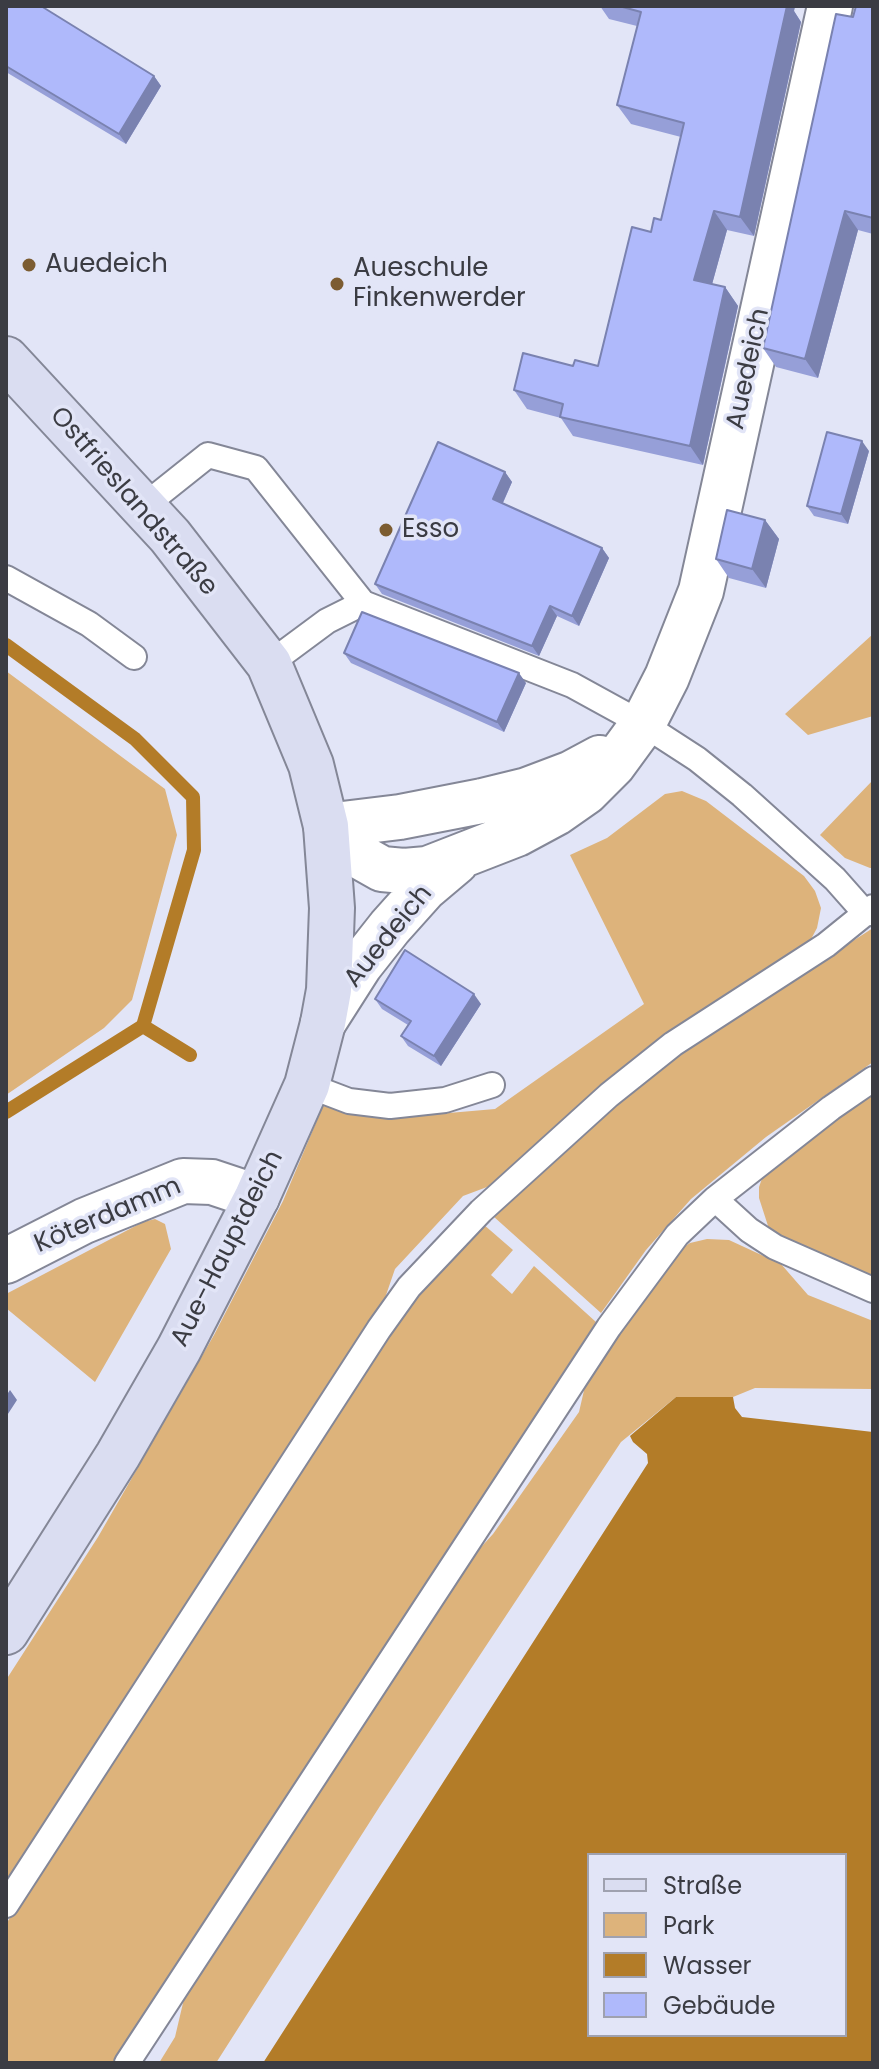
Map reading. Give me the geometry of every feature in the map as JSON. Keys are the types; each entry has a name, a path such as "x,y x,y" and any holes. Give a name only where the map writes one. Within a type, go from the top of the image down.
{"street":[{"name":"Auedeich","path":"326,826 343,847 382,869 427,869 517,834 556,813 586,792 613,765 643,724 667,677 701,591 830,6"},
{"name":"Ostfrieslandstraße","path":"6,359 170,536 269,664 311,765 326,826"},
{"name":"Auedeich","path":"326,826 400,817 527,790 596,761 620,746 643,724"},
{"name":"Aue-Hauptdeich","path":"6,1632 118,1455 179,1349 257,1197 307,1085 323,1023 331,953 332,908 326,826"},
{"name":"Auedeich","path":"323,1023 360,965 390,927 424,889 462,857"},
{"name":"Köterdamm","path":"6,1261 84,1221 183,1181 212,1182 257,1197"}],"lane":[{"path":"6,1905 409,1287 481,1211 609,1095 673,1044 826,945 870,910 742,795 697,759 643,724 572,685 363,603 256,468 208,455 144,506"},
{"path":"6,578 89,624 134,657"},
{"path":"269,664 327,621 363,603"},
{"path":"127,2063 609,1327 677,1235 715,1199 873,1079"},
{"path":"307,1085 349,1101 390,1106 445,1100 492,1085"},
{"path":"715,1199 749,1230 775,1247 873,1290"}],"green space":[{"path":"873,634 873,716 808,735 785,714"},
{"path":"6,671 165,789 177,835 132,1000 104,1028 6,1095"},
{"path":"873,780 873,868 870,868 845,858 820,835"},
{"path":"682,791 706,801 804,876 815,891 821,908 817,928 809,943 693,1018 584,1101 495,1184 463,1196 395,1269 385,1298 6,1886 6,1680 98,1537 214,1335 283,1201 323,1106 391,1118 495,1109 644,1004 570,855 607,838 665,794"},
{"path":"873,928 873,1062 766,1137 691,1199 646,1250 601,1313 493,1216 616,1104 679,1053"},
{"path":"873,1089 873,1279 793,1244 769,1229 759,1198 759,1187 764,1173"},
{"path":"155,1219 165,1224 171,1249 95,1382 6,1308 6,1294 143,1222"},
{"path":"483,1224 513,1250 491,1275 512,1294 534,1266 596,1322 114,2063 6,2063 6,1924 362,1374 422,1287"},
{"path":"707,1239 729,1240 781,1264 808,1295 873,1321 873,1389 755,1388 733,1397 676,1397 621,1442 380,1806 216,2063 159,2063 175,2037 187,1986 442,1590 493,1534 579,1412 589,1369 677,1251 690,1243"}],"water":[{"path":"676,1397 733,1397 735,1408 742,1417 873,1432 873,2063 263,2063 648,1463 647,1454 630,1436"}],"building":[{"path":"6,6 41,6 154,76 119,134 6,66"},
{"path":"619,6 787,6 740,217 714,211 694,280 725,287 690,446 560,417 563,404 514,390 523,353 573,366 575,360 598,366 632,227 651,232 654,218 661,220 684,123 617,105 641,12"},
{"path":"856,6 873,6 873,218 845,211 805,359 763,348 836,14 853,17"},
{"path":"827,432 862,441 841,514 807,506"},
{"path":"438,442 505,472 493,499 602,548 572,616 550,606 532,646 375,584"},
{"path":"727,510 765,520 752,569 716,559"},
{"path":"362,612 519,673 497,722 344,653"},
{"path":"405,950 474,994 434,1056 401,1036 411,1021 375,999"}],"waterway":[{"path":"6,645 135,739 193,797 194,850 143,1026 190,1055"},
{"path":"6,1112 143,1026"}],"place":[{"name":"Auedeich","path":"29,265"},
{"name":"Aueschule Finkenwerder","path":"337,284"},
{"name":"Esso","path":"386,530"}]}
